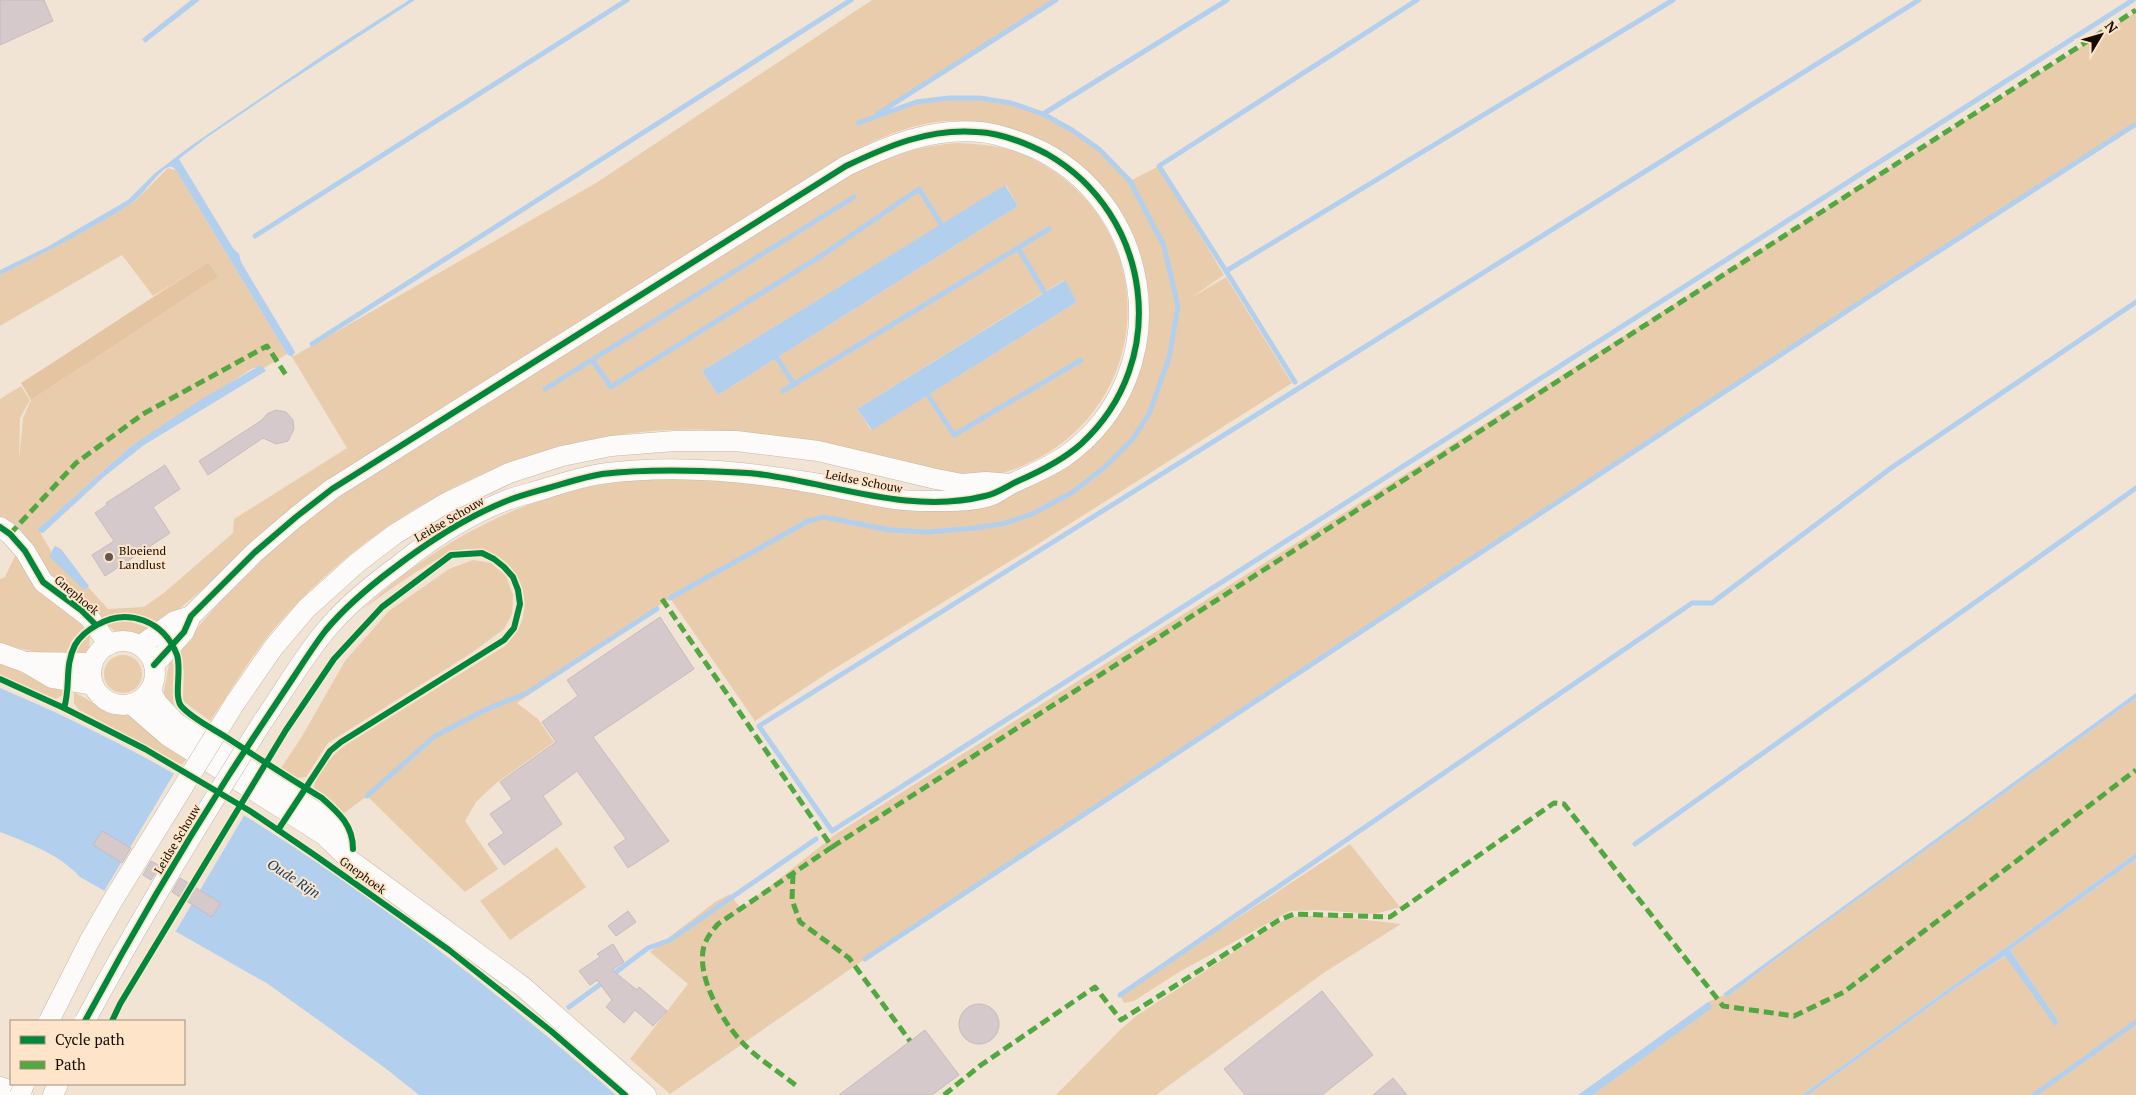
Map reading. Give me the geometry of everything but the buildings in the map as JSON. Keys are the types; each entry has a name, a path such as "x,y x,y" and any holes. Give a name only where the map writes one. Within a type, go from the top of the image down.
{"street":[{"name":"Leidse Schouw","path":"86,1020 143,918 217,794 264,721 326,630 370,587 423,546 475,515 507,500 597,475 631,471 673,470 753,474 806,481 892,499 913,501 956,501 990,496 1066,456 1093,432 1111,407 1127,377 1136,349 1140,320 1137,276 1130,252 1117,222 1099,197 1081,178 1059,161 1034,147 1005,137 981,132 949,132 916,137 888,146 846,166 332,489 254,553 191,616 184,632 154,665"},
{"name":"Leidse Schouw","path":"50,1020 104,916 235,703 274,648 306,609 357,563 395,534 446,503 509,473 562,456 611,446 675,441 736,441 818,451 962,484 986,482 1011,484"},
{"name":"Gnephoek","path":"5,530 25,551 43,582 89,617 108,645"},
{"name":"Leidse Schouw","path":"140,646 175,621 191,616"},
{"path":"124,641 140,646 148,653 154,665 155,677 150,690 143,698 131,704 119,705 110,702 98,693 93,685 91,676 93,663 99,652 108,645 124,641"},
{"path":"0,653 25,662 52,678 93,685"},
{"path":"25,662 93,663"},
{"name":"Gnephoek","path":"150,690 158,704 176,722 324,818 353,849 366,870"},
{"name":"Gnephoek","path":"131,704 168,736 324,835 350,860 522,986 646,1095"},
{"path":"0,1087 21,1095"}],"shaded area":[{"path":"872,0 1056,0 861,122 918,102 967,98 990,100 1036,112 1078,134 1098,148 1130,181 1159,166 1224,275 1189,299 1226,277 1292,383 1038,544 829,672 755,721 670,598 517,703 538,719 554,742 495,784 476,802 465,821 498,869 465,892 367,796 343,814 331,801 314,789 315,783 325,765 344,746 505,646 521,624 525,606 519,579 512,568 490,552 477,549 462,550 451,553 425,566 363,609 390,585 419,564 481,526 547,498 617,482 673,476 695,476 995,500 1050,476 1083,453 1111,424 1134,387 1142,366 1147,344 1149,322 1147,280 1136,242 1118,207 1094,177 1063,153 1029,135 990,124 948,121 933,122 905,129 864,146 839,159 352,465 246,548 203,589 160,625 146,618 131,614 116,614 100,618 50,578 0,519 0,399 21,386 30,400 20,418 19,460 23,418 31,400 218,277 209,262 153,296 122,255 0,326 0,275 92,227 135,201 168,168 176,170 287,354 264,368 253,368 130,447 38,529 50,552 86,589 88,587 108,609 144,607 165,592 233,533 234,519 347,448 292,357 596,183"},
{"path":"2136,12 2136,122 1486,547 865,959 670,1094 630,1059 688,984 650,952 715,902 730,894 741,909 836,834"},
{"path":"956,143 994,146 1022,154 1075,188 1105,226 1123,270 1128,316 1119,362 1099,404 1066,440 1020,467 993,475 965,478 794,440 721,430 648,431 577,442 508,463 443,493 382,531 325,576 274,629 210,721 183,701 184,671 178,647 259,559 338,496 857,171 905,152","holes":["1006,185 1018,206 718,395 702,371","1064,280 1077,302 871,430 857,409"]},
{"path":"209,262 218,277 31,400 21,383"},
{"path":"17,552 86,626 72,640 64,658 0,644 0,579 5,577"},
{"path":"473,560 491,563 506,576 513,595 512,614 504,629 470,654 328,743 306,777 297,778 281,768 301,738 345,661 389,611 449,569"},
{"path":"118,621 131,622 149,628 137,636 115,631 107,625"},
{"path":"90,634 89,649 84,654 74,658 78,646"},
{"path":"171,654 174,669 173,700 175,706 184,716 205,728 201,733 176,716 163,696"},
{"path":"123,655 136,661 142,674 136,687 123,693 110,687 104,674 110,661"},
{"path":"0,661 24,674 65,690 64,694 56,699 0,675"},
{"path":"74,692 106,710 133,717 189,755 182,765 78,709 74,703"},
{"path":"2136,698 2136,853 1802,1095 1593,1095 1712,1007 1708,1002 1724,995 1727,997 1788,950"},
{"path":"1350,844 1400,907 1375,914 1319,910 1290,911 1179,972 1134,1001 1124,1003 1120,995"},
{"path":"557,847 586,887 510,940 480,901"},
{"path":"2136,859 2136,1095 1808,1095 1964,982 2006,956 2056,1025 2059,1022 2010,950"},
{"path":"1295,917 1340,917 1401,924 1325,972 1156,1095 1056,1095 1136,1016 1280,922"}],"water":[{"path":"191,0 200,0 145,43 142,39"},
{"path":"409,0 415,0 275,91 206,138 179,159 233,248 239,254 241,262 295,352 292,357 287,354 176,170 172,167 165,169 156,177 133,202 101,222 0,275 0,270 47,247 128,200 155,173 192,145 328,52"},
{"path":"1005,185 1018,206 718,395 702,371"},
{"path":"1065,280 1077,302 872,430 857,409"},
{"path":"259,366 263,367 266,371 144,445 105,476 43,533 39,532 38,529 130,447 202,399"},
{"path":"55,546 61,549 89,586 86,589 83,589 49,556"},
{"name":"Oude Rijn","path":"0,688 84,726 165,769 246,816 324,867 400,921 474,978 616,1095 419,1095 385,1068 268,984 80,877 53,856 0,832"},
{"path":"2136,693 2136,698 1788,950 1727,997 1723,994"},
{"path":"2136,853 2136,859 2010,950 2059,1022 2055,1026 2005,956 1964,982 1808,1095 1802,1095"},
{"path":"1708,1002 1713,1007 1593,1095 1578,1095"}],"pier":[{"path":"175,772 245,814 174,934 103,893"}],"waterway":[{"path":"255,236 627,0"},
{"path":"312,344 851,0"},
{"path":"876,115 1056,0"},
{"path":"1043,114 1227,0"},
{"path":"1417,0 1159,166 1226,271 1673,0"},
{"path":"1919,0 759,726 832,831 2133,0"},
{"path":"670,598 808,521 824,517 890,530 928,532 1002,524 1032,514 1073,492 1106,466 1132,440 1149,414 1169,358 1178,307 1164,246 1130,181 1099,149 1072,130 1043,114 1011,103 980,98 949,98 916,102 858,123"},
{"path":"865,959 1894,280 2136,124"},
{"path":"592,360 611,387 821,256 919,189 941,224"},
{"path":"545,389 854,197"},
{"path":"783,391 1049,229"},
{"path":"1018,248 1045,293"},
{"path":"1226,271 1295,382"},
{"path":"1120,995 1692,603 1712,603 1891,468 2136,302"},
{"path":"777,358 794,384"},
{"path":"928,395 954,435 1081,360"},
{"path":"1635,844 2136,488"},
{"path":"367,796 435,736 489,708 527,693 657,609"},
{"path":"612,975 648,948 670,940 816,839"},
{"path":"569,1007 605,981"},
{"path":"2034,1095 2136,1022"}],"marked path":[{"path":"832,847 2136,10"},
{"path":"10,534 76,463 143,414 267,346 286,375"},
{"path":"662,599 832,847 718,924 708,937 702,959 704,973 714,1002 731,1029 749,1049 798,1087"},
{"path":"944,1095 981,1065 1095,987 1121,1020 1279,920 1294,914 1390,917 1554,803 1564,804 1723,1006 1794,1016 1844,992 2136,770"},
{"path":"793,874 792,900 800,922 849,958 910,1041"}],"cycle path":[{"path":"86,1020 191,835 314,646 326,630 350,605 407,558 433,540 489,508 515,498 602,474 665,470 751,473 786,478 871,496 928,502 957,501 994,494 1067,455 1081,444 1110,410 1129,372 1138,332 1138,290 1128,250 1109,213 1082,180 1047,154 1022,142 995,134 959,131 926,136 893,145 846,166 332,489 254,553 191,616 184,632 154,665"},
{"path":"0,527 10,534 25,551 43,582 81,610 96,625"},
{"path":"112,1020 120,1004 286,730 334,659 382,607 451,555 482,553 504,567 513,577 518,590 520,604 514,628 504,640 341,742 330,751 278,830"},
{"path":"64,708 70,661 79,639 90,629 109,620 121,617 144,620 163,633 177,655 179,668 178,697 182,707 198,720 322,798 339,814 348,826 353,849"},
{"path":"0,679 64,708 145,749 250,811 449,950 551,1031 625,1095"}],"place":[{"name":"Bloeiend Landlust","path":"109,557"}]}
